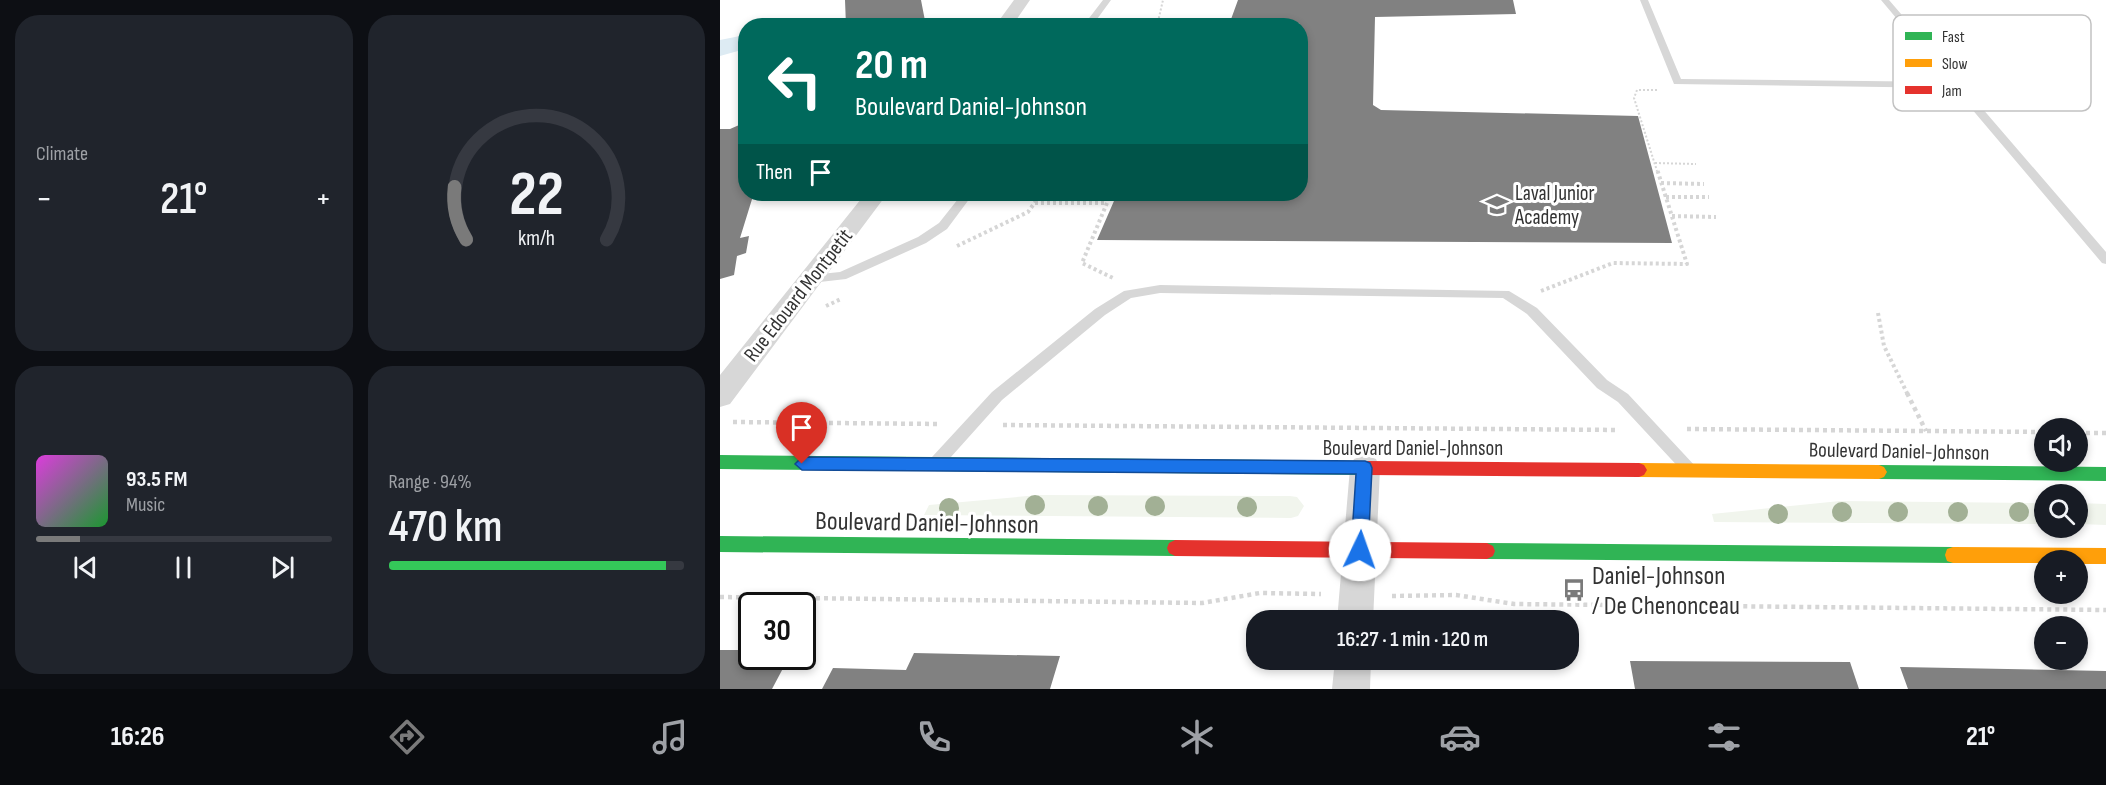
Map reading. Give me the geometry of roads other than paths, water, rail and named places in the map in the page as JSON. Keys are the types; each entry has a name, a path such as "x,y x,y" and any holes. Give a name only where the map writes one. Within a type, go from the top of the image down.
{"street":[{"path":"1009,18 1022,0"},
{"name":"Rue Edouard Montpetit","path":"720,396 871,201"},
{"name":"Boulevard Daniel-Johnson","path":"720,462 2106,474"},
{"path":"1356,610 1365,468"},
{"name":"Boulevard Daniel-Johnson","path":"720,544 2106,556"},
{"path":"1351,689 1352,670"}],"lane":[{"path":"1093,18 1107,0"},
{"path":"1644,0 1677,82 1893,84"},
{"path":"1885,0 1898,15"},
{"path":"1978,111 2106,260"},
{"path":"811,279 842,276 922,240 943,226 962,201"},
{"path":"935,465 997,396 1100,312 1128,294 1160,289 1505,294 1532,311 1602,384 1623,398 1692,471"}],"place":[{"name":"Laval Junior Academy","path":"1497,205"},
{"name":"Daniel-Johnson / De Chenonceau","path":"1574,590"}]}
